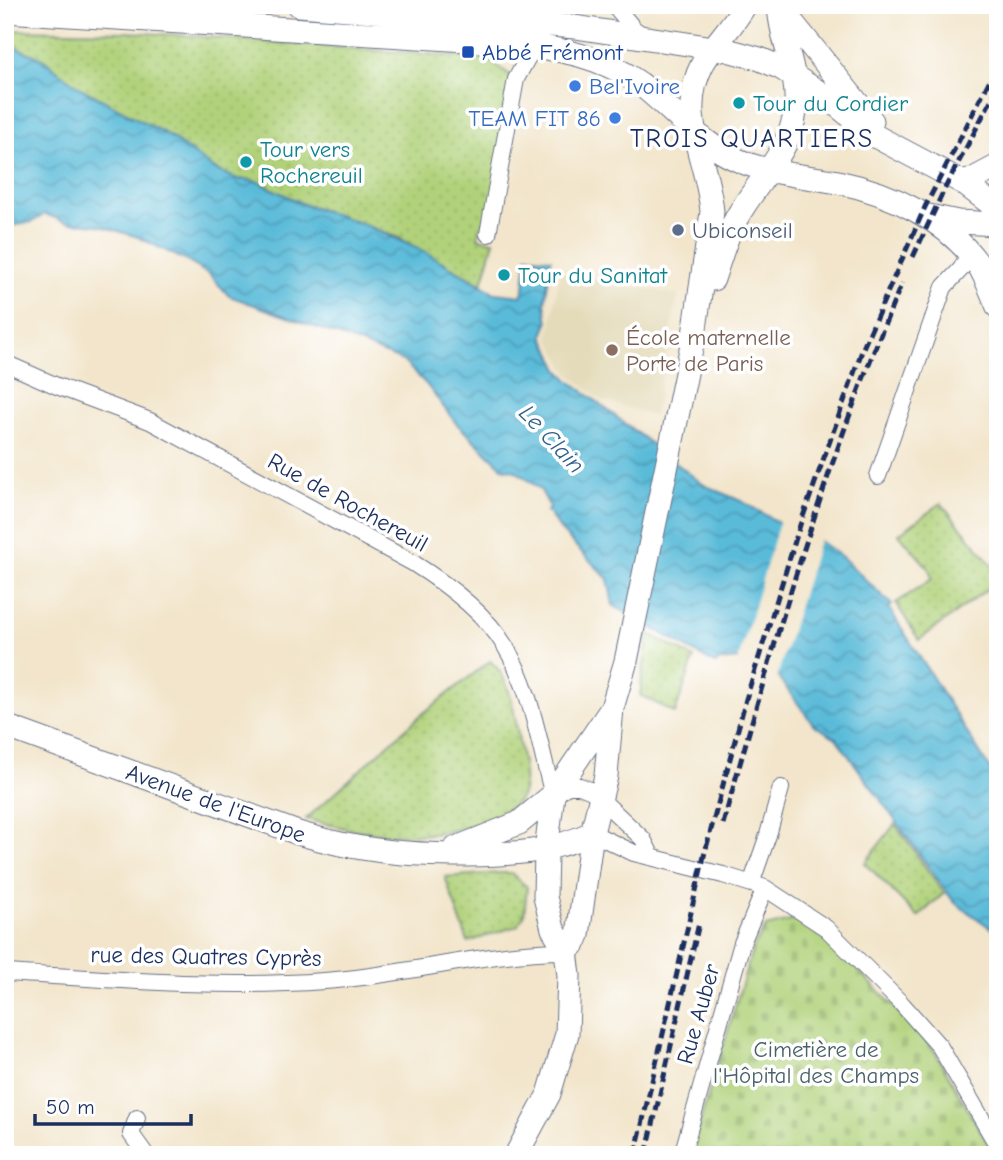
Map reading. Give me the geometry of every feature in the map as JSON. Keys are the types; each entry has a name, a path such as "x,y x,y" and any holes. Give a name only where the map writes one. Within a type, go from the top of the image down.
{"main road":[{"path":"299,5 575,27 714,48 771,63 828,98 875,136 964,184 994,211"},
{"path":"566,951 574,944 578,935 592,833 606,776 612,708 626,662 694,335 712,212 694,132 691,94 704,62 745,5"},
{"path":"694,335 725,242 735,221 786,146 793,121 796,95 781,31 779,6"},
{"path":"779,6 896,149"},
{"path":"5,11 95,10 538,46 585,56 629,77 694,132 739,161 870,190 926,216 978,264 996,299"},
{"path":"964,184 998,166"},
{"path":"926,216 994,211"},
{"path":"969,254 994,211"},
{"path":"516,1155 549,1094 567,1034 569,1004 566,951 553,929 545,897 553,795 612,708"},
{"name":"Avenue de l'Europe","path":"5,726 310,837 371,851 433,855 525,853 547,850 592,833"},
{"name":"Avenue de l'Europe","path":"433,855 493,835 519,822 553,795"}],"street":[{"path":"614,5 634,29 644,37 654,40"},
{"path":"488,234 516,79 528,57 538,46"},
{"path":"878,476 944,287 961,269 969,254"},
{"name":"Rue de Rochereuil","path":"5,363 150,421 414,562 444,583 489,625 513,660 534,720 553,795"},
{"path":"553,795 568,786 592,790 643,839 652,857"},
{"name":"Rue Auber","path":"682,1155 747,930 780,788"},
{"path":"592,833 634,853 758,886 785,900 826,928 940,1048 996,1143 998,1151"},
{"name":"rue des Quatres Cyprès","path":"5,973 279,984 326,981 529,952 566,951"},
{"path":"137,1118 131,1134 146,1155"}],"shaded area":[{"name":"École maternelle Porte de Paris","path":"560,272 678,295 654,416 601,400 568,373 549,337"}],"green space":[{"path":"5,30 195,36 487,59 516,79 492,212 479,229 478,238 494,241 482,284 399,238 303,204 256,181 237,179 216,170 166,134 80,88 41,58 5,43"},
{"path":"941,503 998,572 998,581 919,640 896,603 932,579 929,569 899,534"},
{"path":"648,633 694,658 675,713 640,695"},
{"path":"490,661 507,685 515,715 524,775 523,791 516,803 476,824 428,834 404,835 354,830 306,819 421,715"},
{"path":"895,824 944,893 918,917 865,863"},
{"path":"511,873 527,887 524,916 517,926 468,942 445,877"},
{"name":"Cimetière de l'Hôpital des Champs","path":"799,919 818,929 918,1031 935,1052 992,1155 690,1155 753,948 766,927"}],"water":[{"name":"Le Clain","path":"5,43 41,58 80,88 166,134 216,170 237,179 256,181 303,204 363,224 423,251 495,293 521,296 527,256 551,259 545,303 548,323 543,335 559,370 704,485 819,541 842,557 892,605 889,608 998,782 998,933 954,902 836,738 814,725 773,670 738,659 715,664 613,605 608,579 563,533 547,511 550,507 540,489 516,471 503,468 456,423 426,384 403,361 229,296 210,275 138,237 98,225 66,222 45,214 32,222 5,227"}],"pier":[{"path":"780,520 820,537 776,680 770,673 737,663"}],"railway":[{"path":"635,1155 704,856 746,699 800,525 863,348 925,207 998,64"},
{"path":"913,257 944,190 998,87"},
{"path":"723,824 782,619 826,483 902,283"},
{"path":"646,1155 699,923"}],"place":[{"name":"Abbé Frémont","path":"468,52"},
{"name":"Bel'Ivoire","path":"575,86"},
{"name":"Tour du Cordier","path":"739,103"},
{"name":"TEAM FIT 86","path":"615,118"},
{"name":"Tour vers Rochereuil","path":"246,162"},
{"name":"Ubiconseil","path":"678,230"},
{"name":"Tour du Sanitat","path":"504,275"},
{"name":"École maternelle Porte de Paris","path":"612,350"}],"district":[{"name":"TROIS QUARTIERS","path":"752,138"}]}
